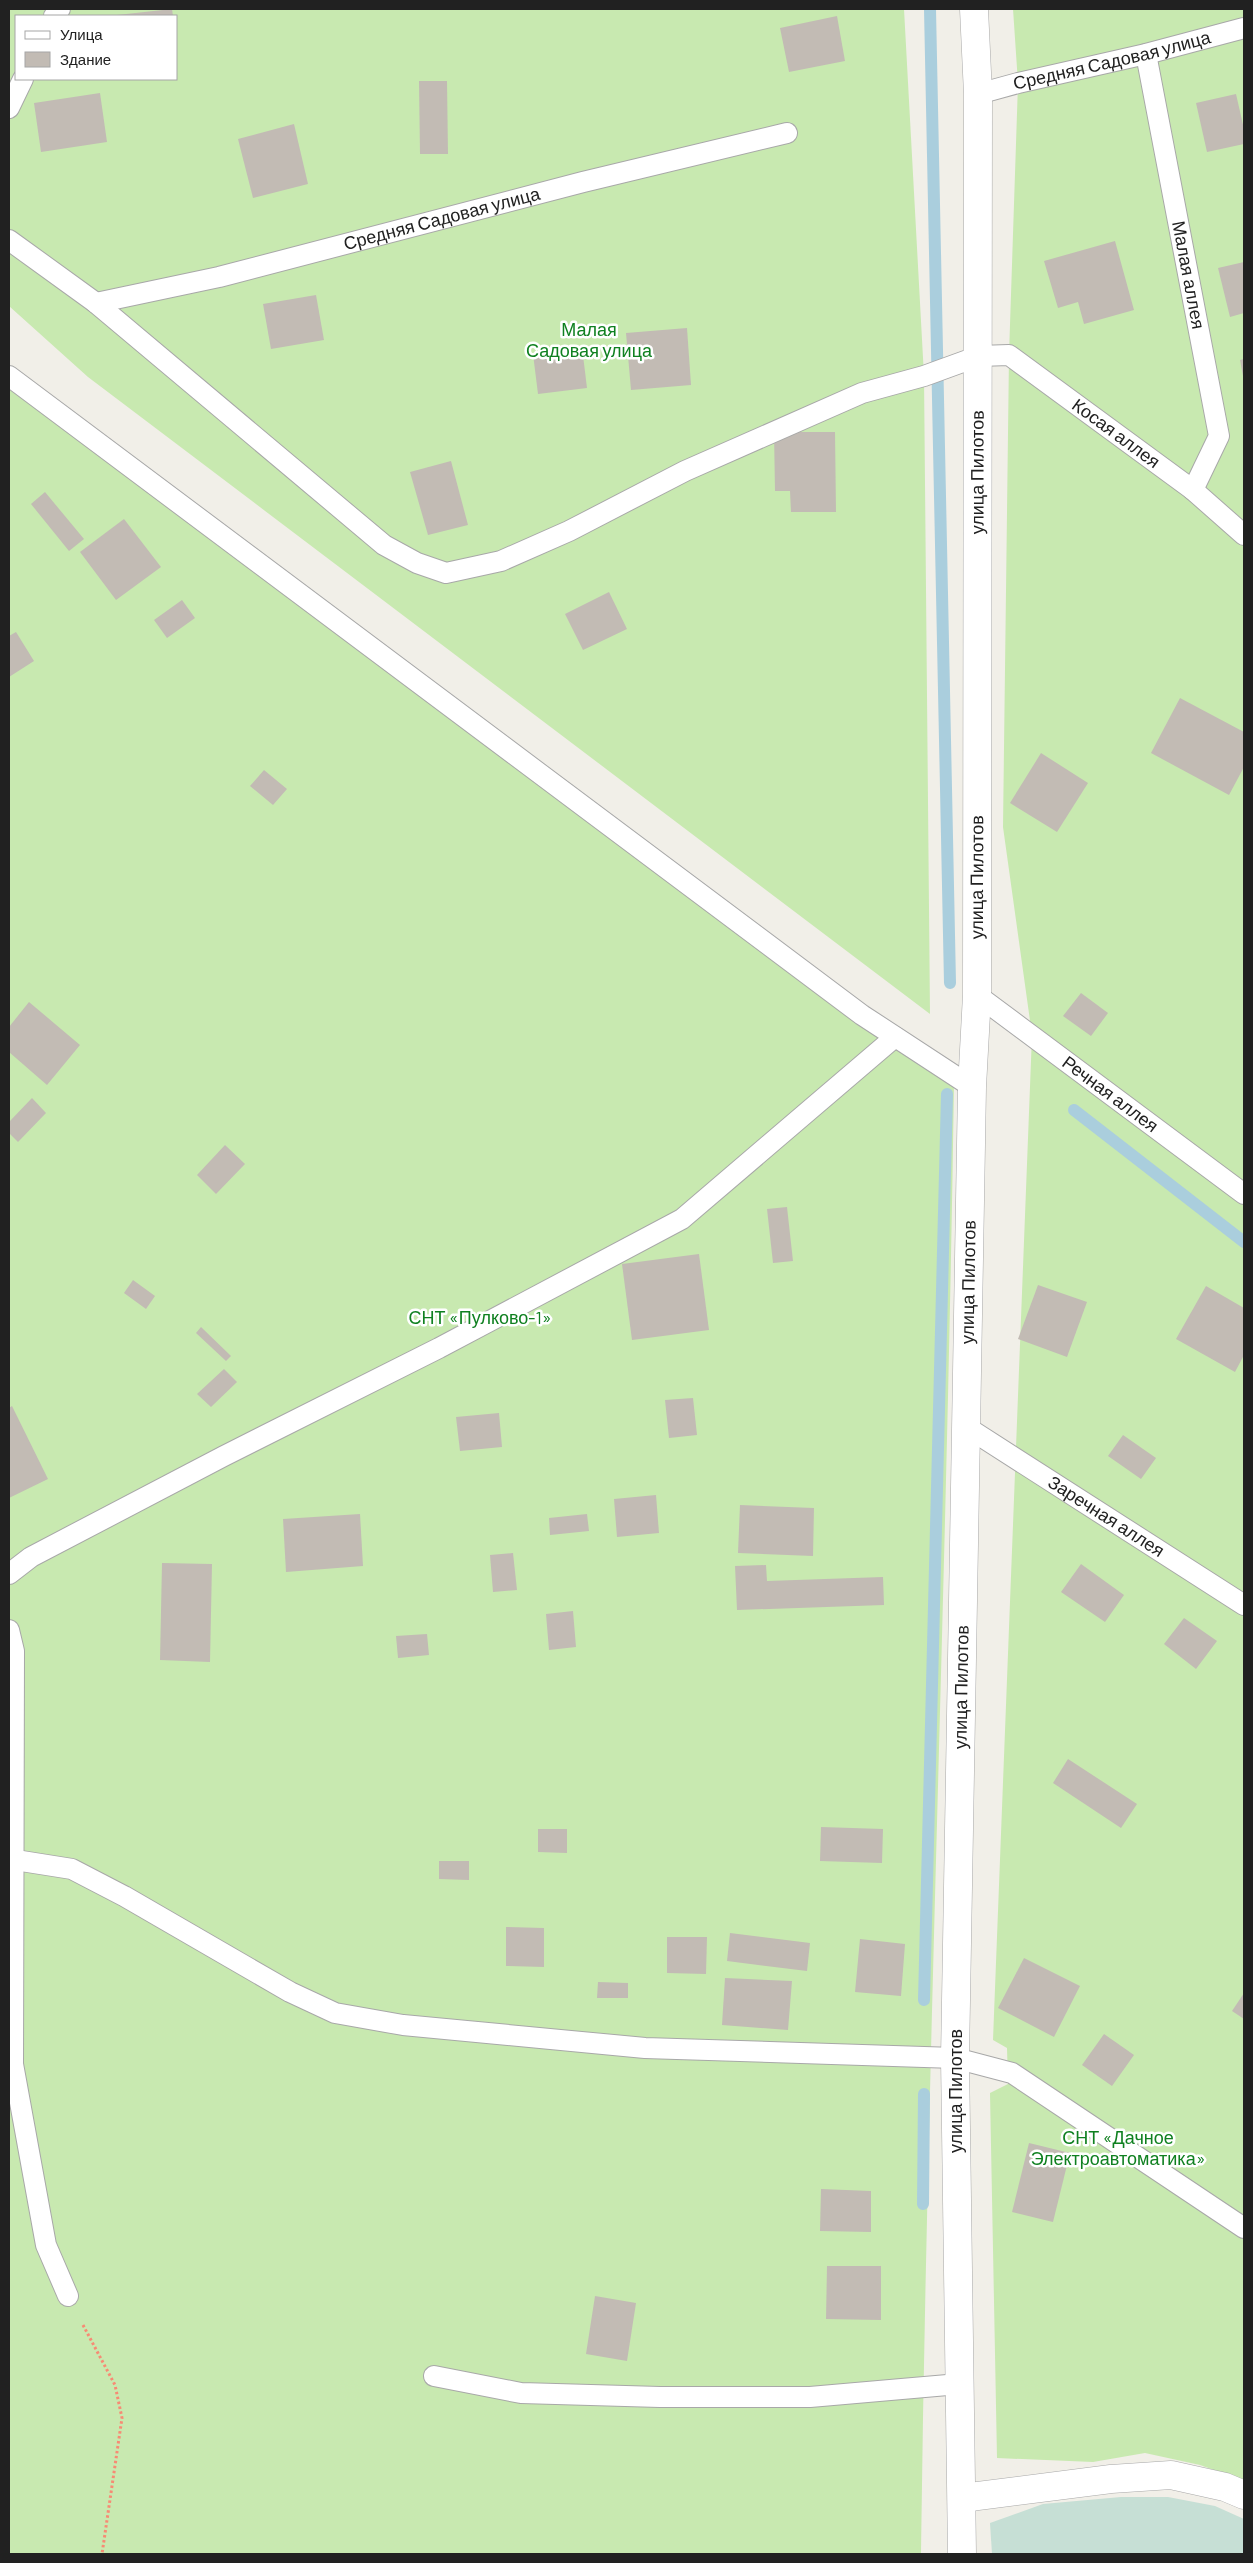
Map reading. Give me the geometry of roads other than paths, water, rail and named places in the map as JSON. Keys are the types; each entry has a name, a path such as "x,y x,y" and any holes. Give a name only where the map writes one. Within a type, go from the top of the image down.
{"street":[{"name":"улица Пилотов","path":"962,2554 955,2058 968,1428 972,1086 977,995 979,356 978,94 974,9"},
{"path":"962,2498 1111,2479 1171,2475 1226,2487 1244,2495"}],"lane":[{"name":"Средняя Садовая улица","path":"978,94 1018,82 1146,54 1244,28"},
{"name":"Малая аллея","path":"1146,54 1219,436 1193,490"},
{"path":"9,108 23,80"},
{"name":"Средняя Садовая улица","path":"96,303 219,277 583,182 787,134"},
{"path":"9,240 96,303 384,545 417,564 446,572 501,561 569,531 685,471 862,393 924,376 979,356"},
{"name":"Косая аллея","path":"979,356 1008,355 1193,490 1244,535"},
{"path":"9,376 862,1015 972,1086"},
{"name":"Речная аллея","path":"977,995 1244,1194"},
{"path":"9,1574 31,1557 439,1348 682,1219 895,1037"},
{"name":"Заречная аллея","path":"968,1428 1244,1605"},
{"path":"9,1630 14,1651 13,2064 46,2244 68,2296"},
{"path":"12,1859 72,1869 124,1896 290,1992 335,2013 403,2025 645,2048 955,2058 1012,2073 1244,2228"},
{"path":"434,2376 521,2393 660,2397 810,2397 959,2384"}],"waterway":[{"path":"930,9 950,983"},
{"path":"924,2000 947,1094"},
{"path":"1074,1110 1244,1242"},
{"path":"923,2204 924,2094"}],"park label":[{"name":"Малая Садовая улица","path":"589,340"},
{"name":"СНТ «Пулково-1»","path":"480,1318"},
{"name":"СНТ «Дачное Электроавтоматика»","path":"1118,2148"}]}
